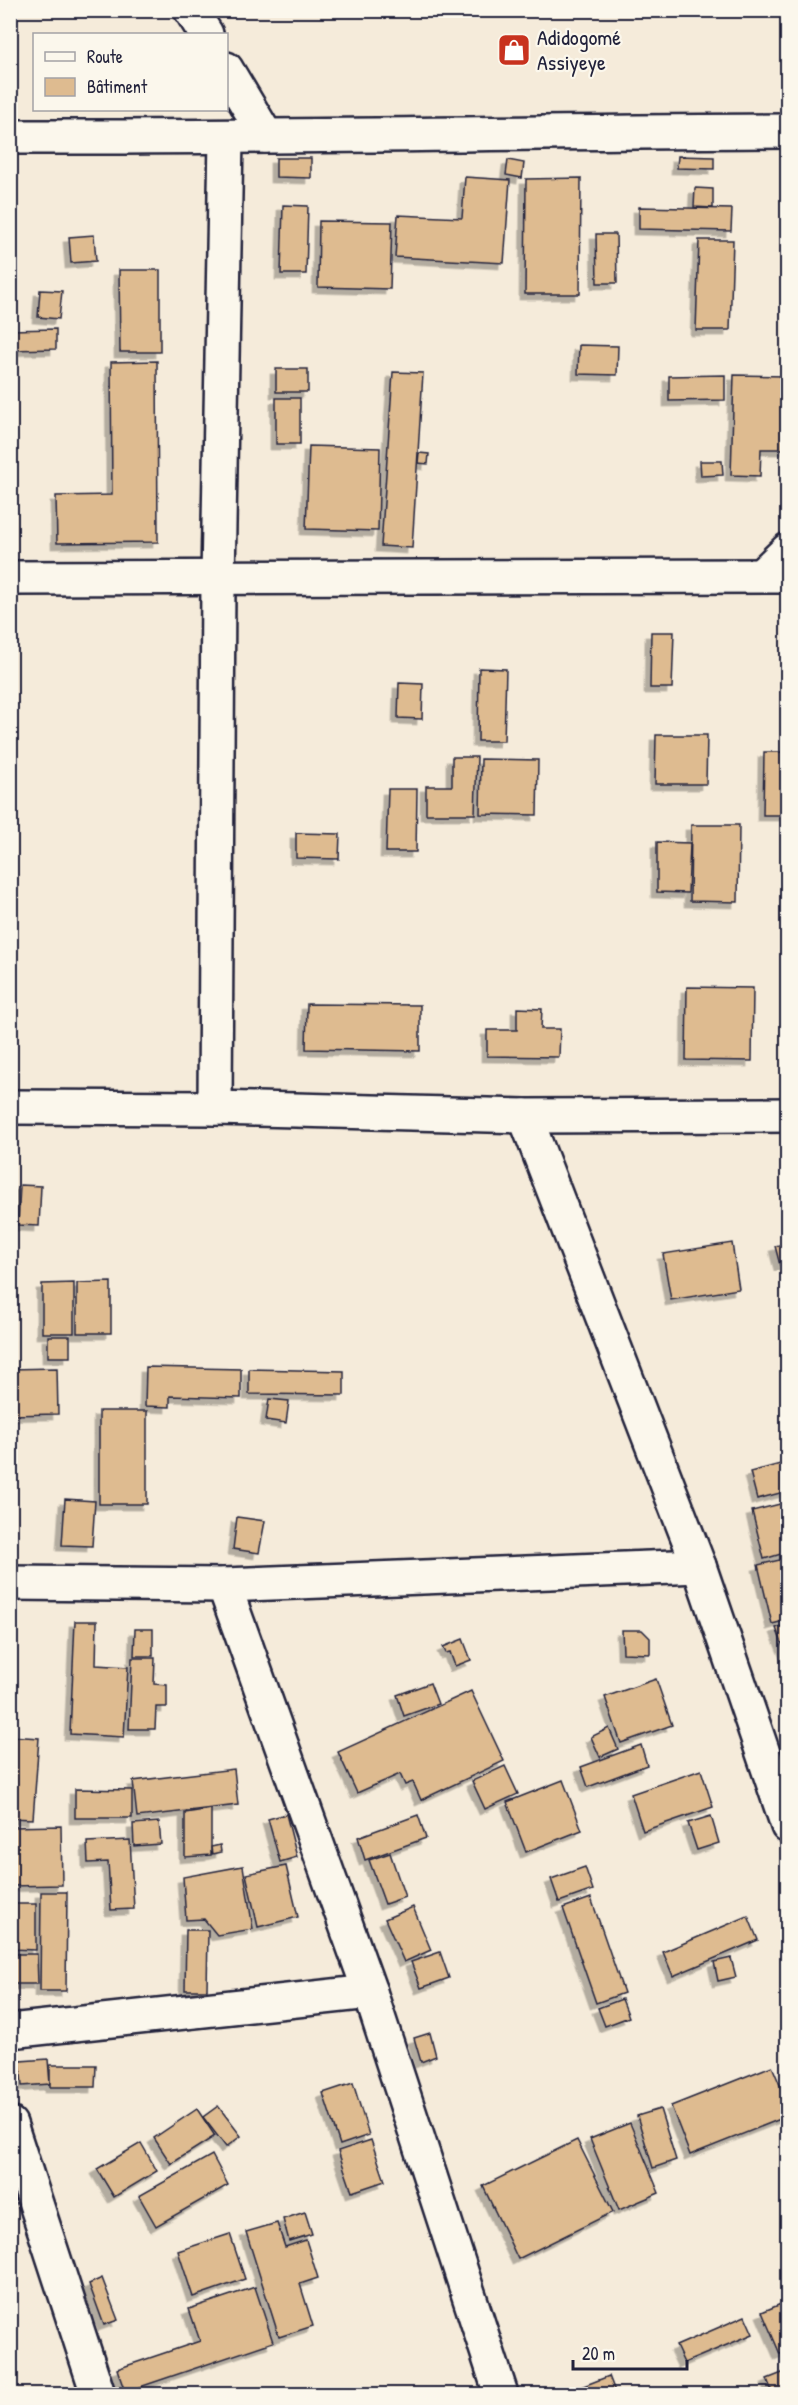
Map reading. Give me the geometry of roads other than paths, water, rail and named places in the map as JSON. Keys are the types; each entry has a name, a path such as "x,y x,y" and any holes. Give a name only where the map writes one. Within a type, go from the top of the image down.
{"street":[{"path":"191,10 205,33"},
{"path":"228,72 266,136"},
{"path":"10,137 226,138 788,131"},
{"path":"215,1107 218,579 226,138"},
{"path":"10,578 775,576 788,550"},
{"path":"10,1107 215,1107 525,1116 788,1115"},
{"path":"525,1116 699,1566 788,1826"},
{"path":"10,1583 224,1585 699,1566"},
{"path":"224,1585 370,1992 501,2394"},
{"path":"10,2031 370,1992"},
{"path":"10,2124 98,2394"}],"place":[{"name":"Adidogomé Assiyeye","path":"514,50"}]}
